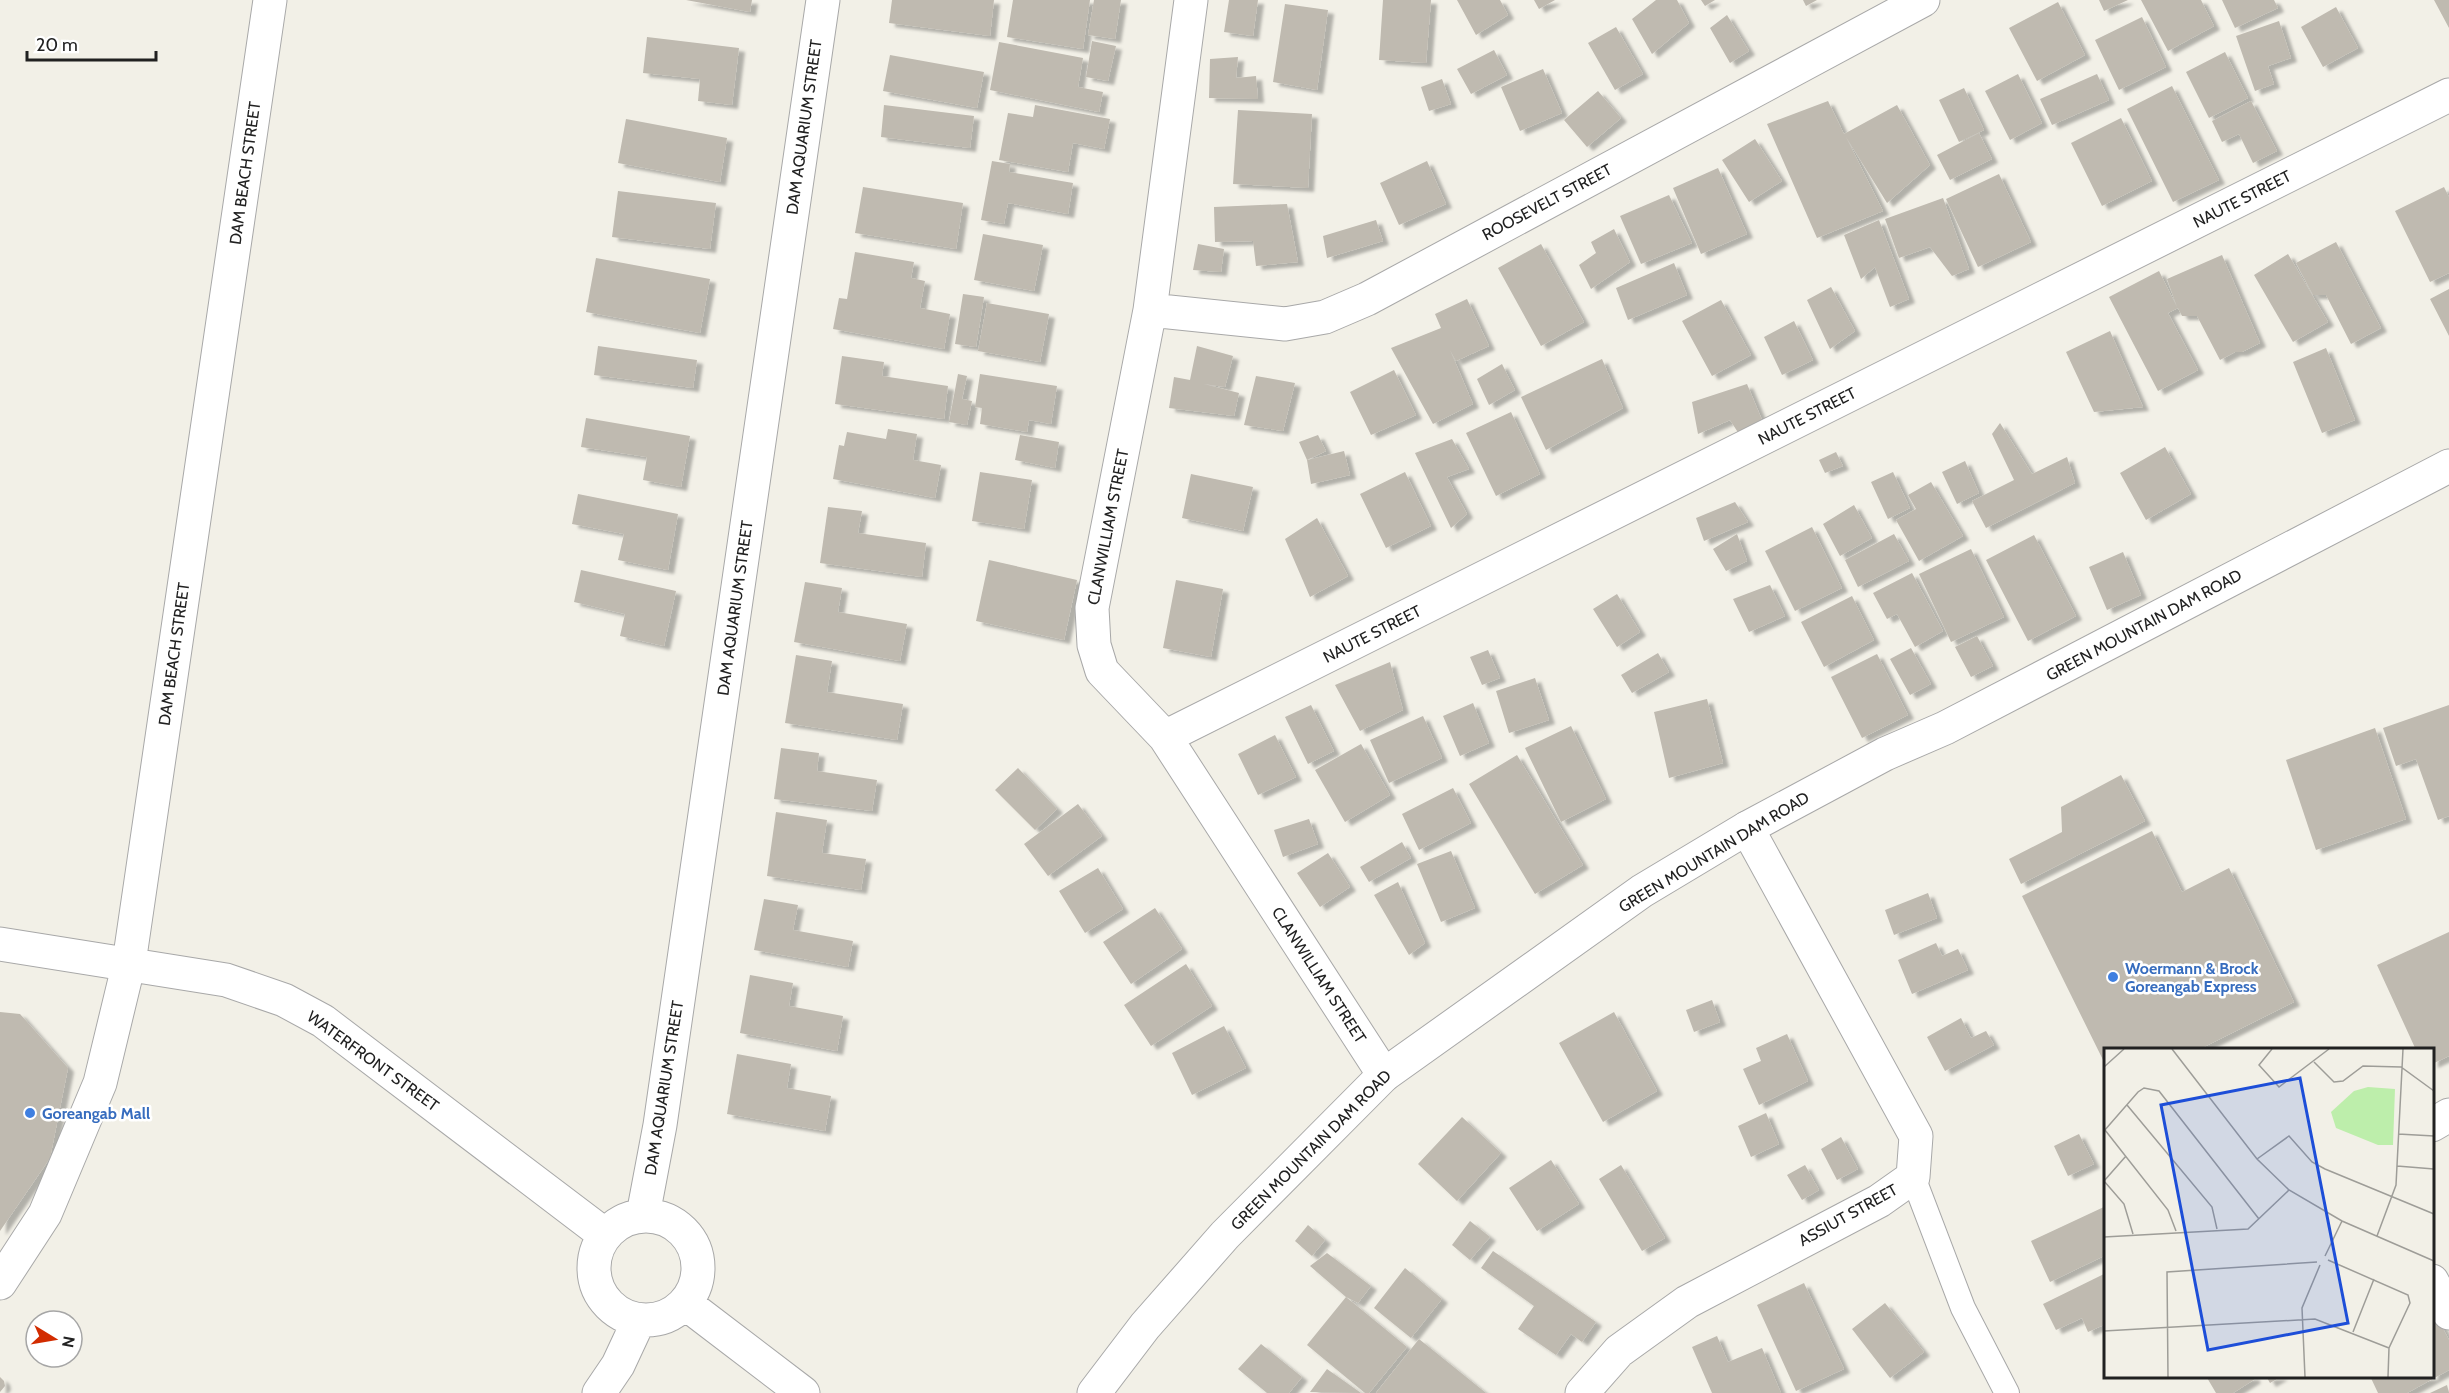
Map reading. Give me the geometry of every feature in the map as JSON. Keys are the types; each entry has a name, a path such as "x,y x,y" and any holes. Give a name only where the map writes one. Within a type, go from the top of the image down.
{"street":[{"name":"DAM BEACH STREET","path":"0,1283 45,1214 100,1083 129,963 270,0"},
{"name":"DAM AQUARIUM STREET","path":"643,1215 662,1113 823,0"},
{"name":"CLANWILLIAM STREET","path":"1191,0 1150,310 1092,608 1094,645 1102,671 1165,737 1384,1075"},
{"name":"ROOSEVELT STREET","path":"1150,310 1285,324 1325,316 1377,294 1923,0"},
{"name":"NAUTE STREET","path":"1165,737 2449,95"},
{"name":"GREEN MOUNTAIN DAM ROAD","path":"1094,1393 1145,1326 1225,1235 1384,1075 1642,891 1747,828 1885,754 1945,728 2449,466"},
{"name":"ASSIUT STREET","path":"1582,1393 1619,1351 1687,1302 1879,1201 1913,1177 1916,1136 1747,828"},
{"name":"WATERFRONT STREET","path":"0,944 226,980 284,1000 323,1022 605,1235"},
{"path":"2434,1124 2449,1115"},
{"path":"643,1215 660,1217 676,1224 688,1237 696,1253 699,1270 694,1288 685,1303 672,1314 656,1320 639,1320 622,1315 609,1306 598,1292 593,1275 594,1257 605,1235 611,1227 626,1219 643,1215"},
{"path":"2434,1283 2449,1313"},
{"path":"685,1303 803,1393"},
{"path":"599,1393 618,1365 639,1320"}],"lane":[{"path":"1913,1177 1963,1308 2007,1393"}],"building":[{"path":"686,0 752,0 750,12"},
{"path":"892,0 994,0 990,36 889,23"},
{"path":"1013,0 1090,0 1083,49 1007,37"},
{"path":"1094,0 1121,0 1115,39 1088,35"},
{"path":"1229,0 1258,0 1253,36 1224,32"},
{"path":"1383,0 1431,0 1426,63 1379,60"},
{"path":"1457,0 1500,0 1508,15 1476,35"},
{"path":"1534,0 1555,0 1539,9"},
{"path":"1656,0 1677,0 1689,23 1652,54 1632,19"},
{"path":"1701,0 1715,0 1705,6"},
{"path":"1803,0 1817,0 1806,6"},
{"path":"2099,0 2128,0 2104,11"},
{"path":"2141,0 2201,0 2214,26 2168,51"},
{"path":"2222,0 2274,0 2278,8 2235,28"},
{"path":"2434,0 2449,0 2449,28"},
{"path":"2058,2 2085,55 2037,81 2009,28"},
{"path":"1285,4 1328,10 1317,90 1273,82"},
{"path":"2336,7 2358,48 2323,67 2301,27"},
{"path":"1727,15 1749,51 1730,63 1710,28"},
{"path":"2142,17 2166,67 2119,90 2095,40"},
{"path":"2279,21 2291,58 2268,66 2274,84 2255,91 2236,36"},
{"path":"1616,27 1643,74 1615,90 1588,43"},
{"path":"647,37 739,48 732,105 698,101 700,79 643,73"},
{"path":"1092,41 1116,46 1108,81 1086,77"},
{"path":"999,42 1083,58 1078,87 1103,92 1099,112 990,90"},
{"path":"1494,50 1507,75 1471,94 1457,69"},
{"path":"2225,52 2248,98 2209,118 2186,72"},
{"path":"890,55 984,72 977,108 883,91"},
{"path":"1238,57 1236,78 1256,76 1258,99 1209,98 1210,59"},
{"path":"1543,69 1562,113 1520,131 1501,87"},
{"path":"2018,74 2042,123 2010,140 1985,91"},
{"path":"2097,74 2109,100 2052,125 2040,99"},
{"path":"1442,79 1451,104 1429,111 1421,87"},
{"path":"2172,86 2219,180 2173,202 2127,109"},
{"path":"1964,88 1984,130 1959,142 1939,100"},
{"path":"1598,91 1621,118 1587,147 1564,120"},
{"path":"1828,101 1844,134 1897,105 1930,165 1887,203 1846,137 1883,211 1817,238 1767,124"},
{"path":"2251,101 2277,151 2253,163 2239,134 2222,142 2212,121"},
{"path":"884,105 974,116 970,148 881,137"},
{"path":"1035,105 1110,119 1104,149 1073,143 1068,172 999,160 1008,113 1033,117"},
{"path":"1238,110 1312,114 1308,188 1233,184"},
{"path":"2121,118 2152,181 2102,206 2071,143"},
{"path":"626,119 727,138 720,182 618,163"},
{"path":"1979,133 1992,159 1950,180 1937,155"},
{"path":"1755,139 1782,181 1749,202 1722,160"},
{"path":"992,161 1010,164 1009,172 1073,183 1068,214 1008,203 1004,224 981,220"},
{"path":"1427,161 1446,204 1399,225 1380,183"},
{"path":"1718,168 1747,234 1701,254 1673,188"},
{"path":"1999,174 2031,242 1978,267 1946,199"},
{"path":"863,187 963,203 956,249 855,233"},
{"path":"2444,187 2449,197 2449,273 2430,282 2395,211"},
{"path":"618,191 716,203 710,249 612,237"},
{"path":"1669,195 1692,243 1641,264 1620,216"},
{"path":"1943,198 1969,269 1952,276 1930,247 1899,258 1885,219"},
{"path":"1287,204 1298,262 1256,266 1253,241 1215,242 1214,207"},
{"path":"1376,220 1383,241 1327,258 1323,236"},
{"path":"1879,220 1909,299 1890,307 1875,267 1861,279 1844,235"},
{"path":"1614,229 1630,262 1591,289 1579,265 1596,253 1591,242"},
{"path":"983,234 1043,245 1034,291 974,280"},
{"path":"2336,242 2381,328 2351,344 2326,295 2313,295 2296,263"},
{"path":"1198,244 1224,249 1221,272 1193,270"},
{"path":"1541,244 1584,322 1541,346 1498,268"},
{"path":"855,252 914,262 911,278 925,281 920,308 950,314 944,349 833,329 839,298 847,299"},
{"path":"2288,254 2328,322 2293,342 2254,275"},
{"path":"2222,255 2260,343 2220,360 2197,316 2182,316 2178,308 2168,313 2198,370 2158,391 2109,297 2159,271 2177,307 2167,279"},
{"path":"596,258 710,279 700,333 586,312"},
{"path":"1674,263 1687,295 1628,320 1616,288"},
{"path":"1831,287 1855,331 1830,349 1807,300"},
{"path":"2449,289 2449,336 2430,299"},
{"path":"963,294 984,297 976,347 955,344"},
{"path":"1467,299 1489,346 1456,361 1450,350 1473,404 1433,424 1391,348 1441,328 1435,314"},
{"path":"1721,300 1751,355 1712,376 1682,321"},
{"path":"987,303 1049,314 1040,362 978,351"},
{"path":"1794,321 1813,360 1782,375 1764,337"},
{"path":"2110,331 2143,407 2094,412 2066,352"},
{"path":"598,346 697,360 693,388 594,375"},
{"path":"1197,346 1233,356 1225,387 1204,384 1239,393 1234,416 1169,408 1174,377 1190,380"},
{"path":"2326,348 2355,420 2322,433 2293,362"},
{"path":"842,356 884,362 882,376 948,386 944,419 835,404"},
{"path":"1602,359 1623,408 1546,450 1521,397"},
{"path":"1502,364 1515,390 1489,405 1477,379"},
{"path":"1394,370 1416,415 1371,435 1350,392"},
{"path":"958,374 967,376 962,399 972,401 967,425 949,422"},
{"path":"980,374 1057,386 1051,424 1029,420 1027,432 980,424 982,408 975,407"},
{"path":"1256,376 1295,383 1283,431 1244,425"},
{"path":"1747,384 1762,420 1739,434 1730,420 1698,434 1692,402"},
{"path":"1511,412 1540,474 1496,496 1466,433"},
{"path":"586,418 690,436 681,487 643,480 647,457 581,447"},
{"path":"2000,423 2032,474 2067,457 2075,483 1986,528 1972,501 2014,480 1992,434"},
{"path":"888,429 917,434 913,460 941,465 935,498 833,479 839,445 844,446 847,432 886,439"},
{"path":"1020,435 1059,442 1055,468 1015,460"},
{"path":"1318,435 1326,451 1307,460 1299,442"},
{"path":"1452,439 1469,469 1447,477 1467,514 1451,528 1415,453"},
{"path":"2165,447 2191,494 2146,520 2120,473"},
{"path":"1344,451 1350,475 1311,484 1307,460"},
{"path":"1836,452 1843,466 1825,473 1819,460"},
{"path":"1965,461 1979,493 1957,504 1942,472"},
{"path":"980,472 1032,480 1024,529 972,521"},
{"path":"1405,472 1431,526 1386,548 1360,494"},
{"path":"1893,472 1910,508 1888,519 1871,482"},
{"path":"1191,474 1253,487 1243,531 1182,518"},
{"path":"1931,482 1963,536 1919,561 1896,520 1916,509 1908,495"},
{"path":"578,494 678,514 668,570 618,560 624,534 572,524"},
{"path":"1735,502 1748,522 1704,541 1696,518"},
{"path":"1854,505 1872,538 1840,556 1823,524"},
{"path":"828,507 862,511 858,533 926,543 922,577 820,563"},
{"path":"1317,518 1348,576 1310,597 1285,539"},
{"path":"1812,527 1842,588 1795,611 1765,551"},
{"path":"1737,534 1747,561 1726,571 1713,549"},
{"path":"1894,534 1909,561 1858,587 1845,560"},
{"path":"2034,535 2076,616 2028,641 1986,560"},
{"path":"1971,549 2004,617 1951,642 1919,574"},
{"path":"2123,552 2141,595 2107,610 2089,567"},
{"path":"989,560 1077,580 1064,640 976,621"},
{"path":"581,570 676,591 664,646 620,636 625,614 574,602"},
{"path":"1912,573 1943,631 1915,647 1897,614 1887,619 1873,593"},
{"path":"1176,580 1223,589 1211,657 1163,648"},
{"path":"805,582 842,588 838,612 907,624 900,661 794,642"},
{"path":"1770,585 1785,616 1749,632 1733,599"},
{"path":"1617,594 1640,632 1617,647 1593,609"},
{"path":"1852,596 1874,640 1824,667 1801,622"},
{"path":"1977,636 1993,666 1971,677 1955,647"},
{"path":"1911,648 1931,684 1910,695 1890,659"},
{"path":"1488,650 1500,678 1482,685 1470,657"},
{"path":"1658,653 1669,672 1632,693 1621,675"},
{"path":"1877,654 1908,715 1862,738 1831,677"},
{"path":"796,655 832,661 827,692 903,704 897,740 785,723"},
{"path":"1390,662 1403,710 1360,731 1335,685"},
{"path":"1535,678 1549,720 1509,733 1496,691"},
{"path":"1707,699 1723,763 1669,778 1654,712"},
{"path":"1473,703 1489,743 1460,756 1443,716"},
{"path":"1311,705 1334,751 1308,764 1285,717"},
{"path":"2449,705 2449,816 2438,820 2416,759 2396,766 2383,728"},
{"path":"1423,716 1442,758 1389,783 1370,740"},
{"path":"1571,726 1606,799 1561,822 1525,748"},
{"path":"2375,728 2406,819 2316,850 2286,760"},
{"path":"1275,735 1296,777 1258,795 1238,754"},
{"path":"1361,744 1390,795 1345,822 1315,770"},
{"path":"781,748 819,753 817,771 877,780 872,811 774,799"},
{"path":"1517,755 1583,865 1535,894 1469,784"},
{"path":"1018,768 1057,809 1035,830 995,790"},
{"path":"2121,775 2145,821 2021,884 2009,859 2062,832 2061,807"},
{"path":"1453,788 1471,823 1419,850 1402,814"},
{"path":"1078,804 1102,836 1048,876 1024,844"},
{"path":"776,812 827,820 822,853 866,859 861,890 767,876"},
{"path":"1309,819 1318,844 1283,857 1274,830"},
{"path":"2152,831 2182,892 2229,868 2294,1002 2202,1048 2104,1048 2104,1062 2022,896"},
{"path":"1402,842 1411,858 1369,882 1360,867"},
{"path":"1451,851 1475,908 1441,922 1417,864"},
{"path":"1328,853 1350,887 1320,907 1297,873"},
{"path":"1098,868 1123,909 1085,933 1059,891"},
{"path":"1398,882 1425,943 1409,955 1374,895"},
{"path":"1928,893 1937,918 1894,935 1885,910"},
{"path":"764,899 798,905 793,930 853,941 848,967 754,950"},
{"path":"1155,908 1182,949 1131,984 1103,942"},
{"path":"2449,932 2449,1056 2434,1063 2434,1048 2415,1048 2377,965"},
{"path":"1936,943 1942,956 1958,949 1968,970 1912,994 1898,960"},
{"path":"1186,964 1212,1006 1151,1046 1124,1005"},
{"path":"750,975 793,983 789,1006 843,1016 837,1051 740,1033"},
{"path":"1712,1000 1720,1022 1694,1032 1686,1010"},
{"name":"Goreangab Mall","path":"0,1012 20,1014 68,1068 50,1158 0,1231"},
{"path":"1614,1012 1657,1091 1603,1122 1559,1043"},
{"path":"1961,1018 1971,1038 1986,1031 1994,1045 1945,1071 1927,1037"},
{"path":"1224,1026 1246,1068 1192,1095 1172,1053"},
{"path":"1787,1034 1808,1081 1759,1105 1743,1069 1761,1061 1756,1048"},
{"path":"737,1054 791,1064 787,1088 831,1096 825,1131 727,1114"},
{"path":"1766,1113 1779,1144 1751,1157 1738,1126"},
{"path":"1462,1117 1501,1153 1457,1201 1418,1164"},
{"path":"2079,1134 2094,1164 2068,1176 2054,1146"},
{"path":"1841,1137 1858,1169 1837,1180 1821,1149"},
{"path":"1551,1160 1579,1204 1537,1231 1509,1188"},
{"path":"1621,1165 1665,1238 1642,1251 1599,1179"},
{"path":"1805,1165 1819,1190 1802,1200 1787,1175"},
{"path":"2104,1207 2104,1256 2050,1282 2031,1241"},
{"path":"1470,1221 1490,1237 1470,1260 1452,1245"},
{"path":"1308,1225 1325,1240 1312,1256 1295,1241"},
{"path":"1493,1251 1596,1322 1582,1342 1571,1334 1556,1355 1518,1329 1534,1306 1481,1268"},
{"path":"1327,1253 1371,1286 1358,1303 1346,1297 1310,1266"},
{"path":"1405,1268 1442,1299 1411,1338 1374,1308"},
{"path":"2104,1274 2104,1325 2088,1332 2082,1318 2056,1330 2043,1304"},
{"path":"1804,1283 1844,1369 1796,1391 1757,1305"},
{"path":"1346,1297 1407,1347 1369,1393 1365,1393 1307,1345"},
{"path":"1885,1303 1924,1352 1890,1378 1852,1329"},
{"path":"2434,1312 2449,1340 2449,1370 2407,1393 2378,1393 2371,1378 2434,1378"},
{"path":"1717,1336 1728,1362 1762,1348 1781,1393 1712,1393 1692,1347"},
{"path":"1419,1339 1486,1393 1376,1393"},
{"path":"1261,1344 1302,1377 1289,1393 1267,1393 1238,1369"},
{"path":"1327,1369 1361,1393 1310,1392"},
{"path":"0,1377 5,1386 0,1392"},
{"path":"2207,1378 2255,1379 2233,1393 2216,1393"},
{"path":"2267,1378 2279,1378 2270,1383"},
{"path":"2447,1385 2449,1393 2430,1393"}],"place":[{"name":"Woermann & Brock Goreangab Express","path":"2113,977"},
{"name":"Goreangab Mall","path":"30,1113"}]}
